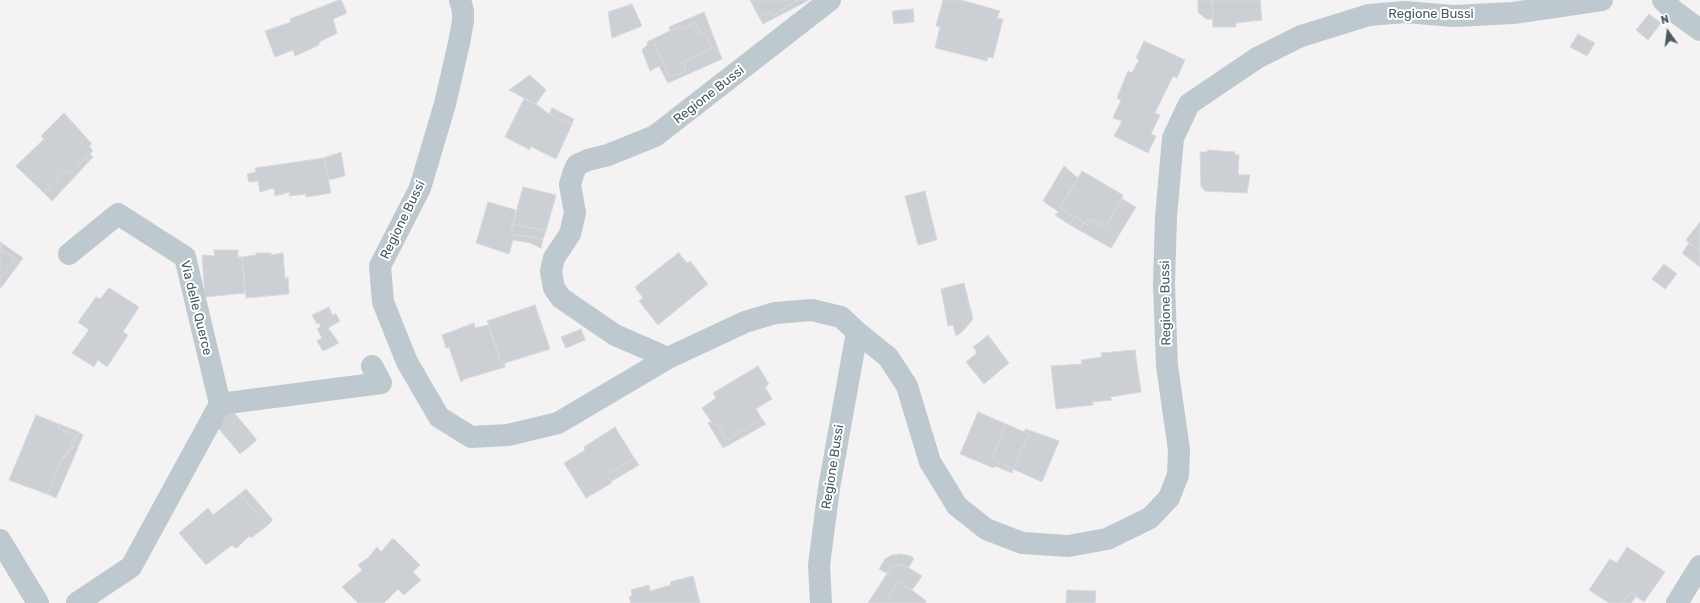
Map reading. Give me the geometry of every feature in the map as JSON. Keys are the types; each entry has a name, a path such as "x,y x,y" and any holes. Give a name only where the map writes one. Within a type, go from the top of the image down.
{"street":[{"name":"Regione Bussi","path":"460,0 463,11 460,43 445,104 423,181 380,266 383,302 411,369 440,417 471,437 508,435 558,423 668,358 745,322 775,313 812,310 841,317 888,357 907,386 930,462 957,506 986,529 1022,543 1068,546 1107,539 1150,518 1169,498 1178,475 1179,450 1167,366 1164,285 1166,217 1173,138 1189,104 1256,58 1301,36 1369,15 1405,12 1454,16 1513,13 1602,0"},
{"name":"Regione Bussi","path":"668,358 615,335 561,298 554,288 551,271 554,258 570,234 575,213 570,185 577,165 588,160 608,155 655,136 830,0"},
{"path":"1662,0 1700,30"},
{"name":"Via delle Querce","path":"70,254 118,214 185,257 220,404"},
{"name":"Regione Bussi","path":"821,603 820,565 829,488 857,332"},
{"path":"77,603 131,567 220,404 381,383 372,366"},
{"path":"0,540 38,603"},
{"path":"1676,603 1700,566"}],"building":[{"path":"341,0 347,13 333,19 337,33 319,42 319,45 295,56 293,50 275,57 265,31 291,22 290,19"},
{"path":"750,0 798,0 772,16 771,12 759,17"},
{"path":"798,0 809,0 763,24 759,17 771,12 772,16"},
{"path":"943,0 961,0 1000,11 997,18 1003,19 993,58 988,57 987,61 935,48 940,27 936,26"},
{"path":"1198,0 1212,0 1213,19 1206,19 1198,12"},
{"path":"1212,0 1260,0 1262,20 1236,23 1236,27 1213,27"},
{"path":"632,4 642,26 612,38 608,12"},
{"path":"913,9 914,22 894,24 892,11"},
{"path":"704,12 722,59 668,83 659,66 650,71 642,50 648,44 647,42 653,39 669,77 686,71 683,62 712,48 706,33 700,34 696,22 682,29 680,26 670,31 669,27"},
{"path":"1649,14 1661,23 1648,40 1636,30"},
{"path":"696,22 700,34 706,33 712,48 683,62 686,71 669,77 653,39 680,26 682,29"},
{"path":"1578,34 1595,43 1587,56 1570,47"},
{"path":"1144,41 1185,60 1177,78 1173,76 1155,113 1160,115 1151,134 1156,136 1148,153 1114,136 1122,121 1113,118 1121,100 1117,98 1128,71 1132,73 1139,60 1136,58"},
{"path":"530,75 546,90 536,104 509,90"},
{"path":"524,99 536,104 549,114 572,124 556,159 530,146 530,150 505,137"},
{"path":"552,108 574,119 572,124 549,114"},
{"path":"64,113 92,144 89,146 93,151 69,174 65,170 44,193 16,166 44,139 41,136"},
{"path":"1208,150 1235,152 1234,154 1239,155 1238,175 1250,175 1247,193 1205,191 1201,186 1200,152 1207,152"},
{"path":"341,152 345,176 329,180 324,158"},
{"path":"90,154 93,157 52,201 44,193 65,170 69,174"},
{"path":"324,158 331,193 306,197 306,194 289,196 290,192 275,196 274,188 260,192 258,181 249,182 247,174 256,172 255,168"},
{"path":"1064,166 1078,178 1060,208 1075,217 1070,225 1055,215 1059,212 1043,201"},
{"path":"1082,171 1123,195 1105,227 1091,219 1088,225 1060,208"},
{"path":"523,187 556,195 546,231 513,224"},
{"path":"925,191 937,240 918,245 905,196"},
{"path":"1122,199 1136,207 1111,248 1079,230 1084,223 1088,225 1091,219 1105,227"},
{"path":"488,202 516,210 511,234 543,239 541,248 530,243 513,240 509,254 476,243"},
{"path":"1075,217 1084,223 1079,230 1070,225"},
{"path":"1700,222 1700,251 1686,240"},
{"path":"513,224 546,231 543,239 511,234"},
{"path":"0,242 3,244 0,249"},
{"path":"1689,243 1700,251 1700,267 1682,253"},
{"path":"3,244 23,258 0,289 0,280 15,258 0,249"},
{"path":"0,249 15,258 0,280"},
{"path":"214,250 238,250 238,257 242,257 245,293 205,297 202,255 215,256"},
{"path":"678,252 687,263 690,261 708,284 658,325 639,301 643,298 635,287"},
{"path":"256,253 271,253 271,255 283,253 285,278 288,277 289,294 246,298 242,257 256,255"},
{"path":"1664,264 1677,274 1665,289 1652,279"},
{"path":"964,283 973,319 963,331 956,336 953,325 948,326 941,289"},
{"path":"109,288 139,307 123,332 128,335 107,367 98,360 94,367 72,353 89,330 78,322 96,297 100,299"},
{"path":"535,305 550,349 502,364 487,321"},
{"path":"329,307 333,316 335,313 340,321 328,328 339,343 323,351 317,341 322,338 317,329 321,326 319,323 317,324 312,315"},
{"path":"474,323 475,328 488,325 502,364 505,363 505,367 465,379 461,382 449,347 446,348 442,335"},
{"path":"581,329 585,340 566,348 561,337"},
{"path":"988,335 1009,363 984,384 966,362 977,353 973,346"},
{"path":"1135,350 1141,392 1110,397 1112,400 1092,402 1093,405 1056,409 1051,366 1082,364 1081,360 1102,357 1101,353"},
{"path":"758,366 769,384 765,387 772,399 756,409 762,419 727,440 718,425 714,426 702,408 716,398 713,393"},
{"path":"231,409 257,440 240,454 214,423"},
{"path":"978,412 1006,424 992,459 1013,469 1012,473 995,466 994,468 960,454"},
{"path":"36,415 59,424 58,428 75,435 65,457 63,456 47,494 9,480"},
{"path":"762,419 766,424 723,448 708,423 711,422 714,426 718,425 727,440"},
{"path":"59,424 79,432 72,449 67,454 75,435 58,428"},
{"path":"1006,424 1029,434 1013,469 992,459"},
{"path":"615,427 634,458 607,475 612,481 610,484 586,498 564,463 585,450 584,447"},
{"path":"1026,429 1059,441 1042,482 1013,469 1029,434 1024,431"},
{"path":"79,432 83,435 74,457 67,454 72,449"},
{"path":"67,454 74,457 56,498 47,494 63,456 65,457"},
{"path":"634,458 639,465 612,481 607,475"},
{"path":"246,489 273,520 267,526 240,494"},
{"path":"240,494 267,526 251,538 249,536 238,547 235,548 232,545 206,565 179,533 208,508 213,515"},
{"path":"392,539 394,539 420,565 413,572 421,580 404,595 398,589 384,603 358,603 342,587 362,570 358,565 369,557 377,547 381,552"},
{"path":"1627,547 1665,572 1644,602 1630,592 1622,603 1609,603 1589,590 1610,559 1617,563"},
{"path":"901,554 914,558 909,567 904,565 893,566 886,573 879,569 885,559 892,555"},
{"path":"904,565 922,576 912,590 898,582 887,598 892,603 868,603 890,569 893,566"},
{"path":"693,576 700,603 631,603 629,597 632,596 631,590 649,585 650,591 671,585 670,582"},
{"path":"898,582 912,590 926,601 925,603 892,603 887,598"},
{"path":"1067,590 1096,591 1095,603 1066,603"},
{"path":"1630,592 1636,597 1631,603 1622,603"}]}
